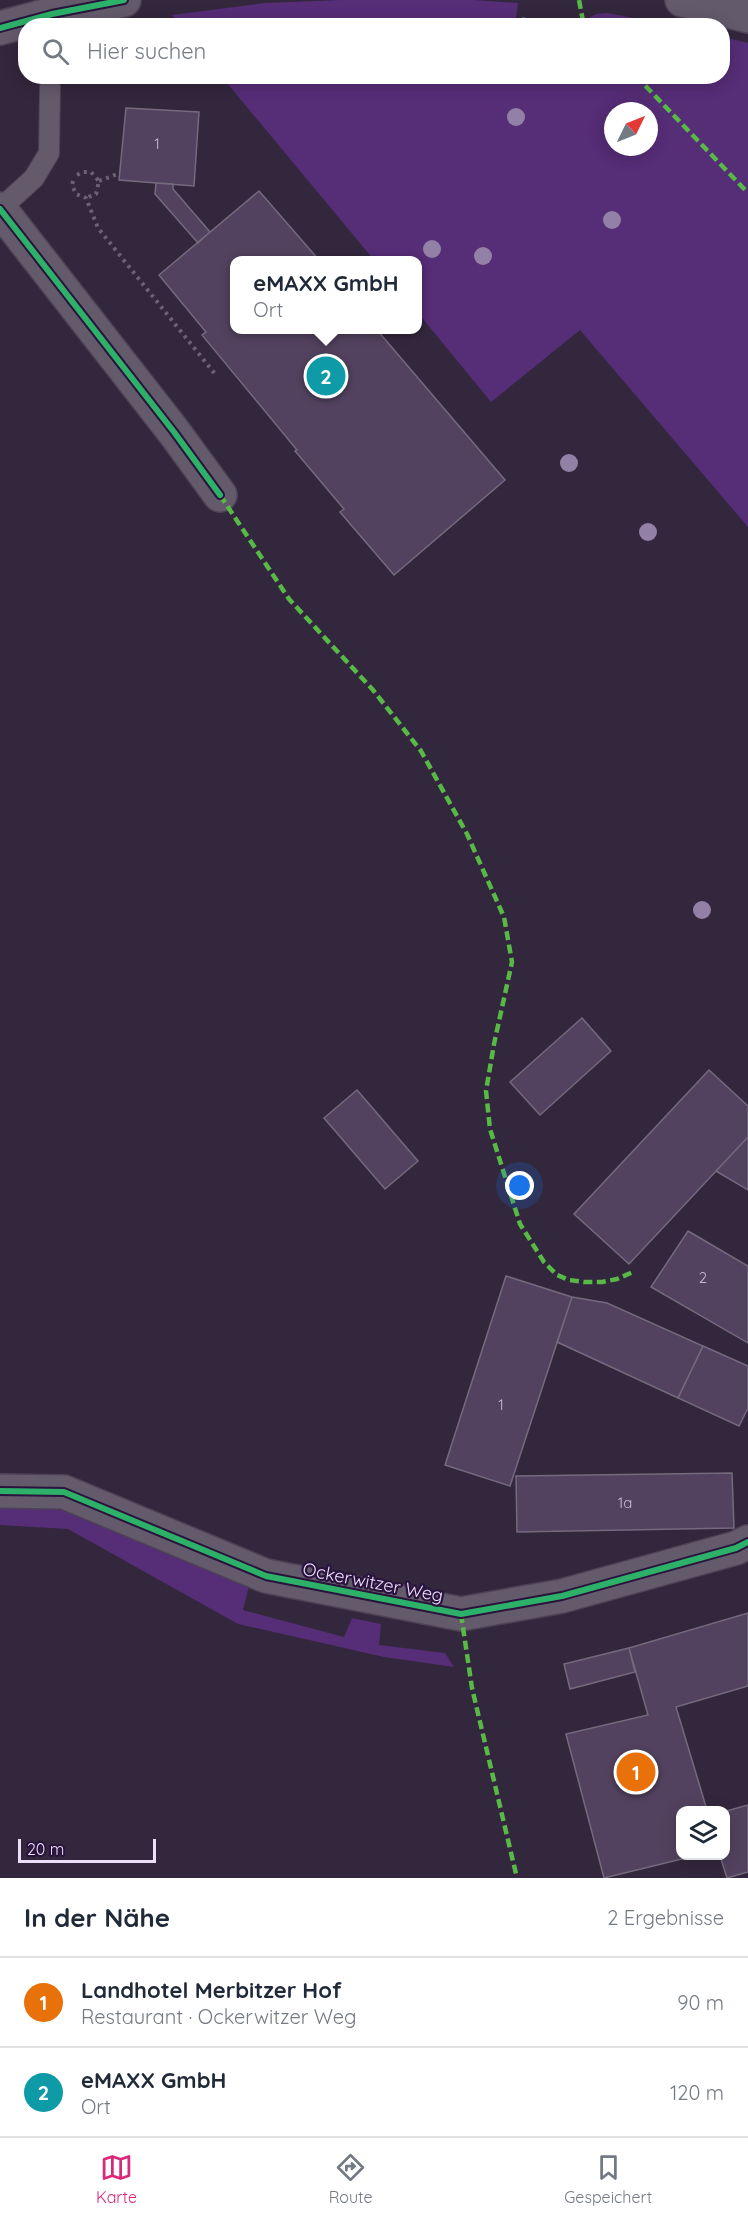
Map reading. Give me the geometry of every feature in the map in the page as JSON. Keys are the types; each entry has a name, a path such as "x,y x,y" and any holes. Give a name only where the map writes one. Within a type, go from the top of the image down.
{"street":[{"path":"37,18 124,0"},
{"path":"681,0 748,16"},
{"path":"0,28 18,23"},
{"path":"0,209 174,432 220,495"},
{"name":"Ockerwitzer Weg","path":"0,1491 64,1492 266,1576 461,1614 562,1596 736,1548 748,1542"}],"lane":[{"path":"0,209 34,178 49,153 50,87"}],"path":[{"path":"83,172 91,172 99,184 96,194 86,198 76,194 72,185 75,176 83,172"},
{"path":"99,181 120,173"},
{"path":"86,198 98,228 215,374"}],"shaded area":[{"path":"340,0 474,0 518,3 516,18 174,18 172,15 265,3"},
{"path":"608,13 633,18 589,18 596,14"},
{"path":"730,39 748,43 748,527 580,330 491,402 422,318 422,256 371,256 228,84 730,84"},
{"path":"0,1497 67,1508 250,1582 243,1610 344,1637 352,1618 381,1624 379,1645 445,1653 454,1667 384,1657 238,1624 68,1529 0,1525"}],"building":[{"path":"126,108 199,112 194,186 119,180"},
{"path":"156,183 173,184 173,189 210,232 198,243 155,194"},
{"path":"259,191 316,256 230,256 230,334 380,334 505,480 394,575 340,512 344,509 202,335 206,332 159,275"},
{"path":"582,1018 611,1051 540,1115 510,1082"},
{"path":"709,1070 748,1106 748,1137 629,1264 574,1214"},
{"path":"357,1090 418,1161 385,1189 324,1118"},
{"path":"748,1137 748,1190 716,1171"},
{"path":"688,1231 748,1266 748,1343 651,1287"},
{"path":"506,1276 572,1297 510,1486 445,1465"},
{"path":"572,1297 607,1303 703,1346 678,1398 557,1342"},
{"path":"703,1346 748,1366 748,1408 739,1426 678,1398"},
{"path":"732,1473 734,1528 517,1532 516,1476"},
{"path":"748,1613 748,1686 676,1707 706,1806 676,1806 678,1860 604,1878 566,1734 648,1715 629,1648"},
{"path":"629,1648 635,1672 570,1689 564,1664"},
{"path":"748,1805 748,1872 727,1878 721,1860 730,1860 730,1810"}],"marked path":[{"path":"579,0 582,18"},
{"path":"644,84 748,193"},
{"path":"220,495 289,599 373,690 421,751 467,834 504,917 512,962 486,1091 490,1129 520,1224 544,1262 557,1275 569,1280 602,1282 617,1279 635,1271"},
{"path":"461,1614 472,1688 517,1878"}],"cycle path":[{"path":"37,18 124,0"},
{"path":"0,28 18,23"},
{"path":"0,209 174,432 220,495"},
{"path":"0,1491 64,1492 266,1576 461,1614 562,1596 736,1548 748,1542"}],"place":[{"name":"eMAXX GmbH","path":"326,376"},
{"name":"Landhotel Merbitzer Hof","path":"636,1772"}]}
